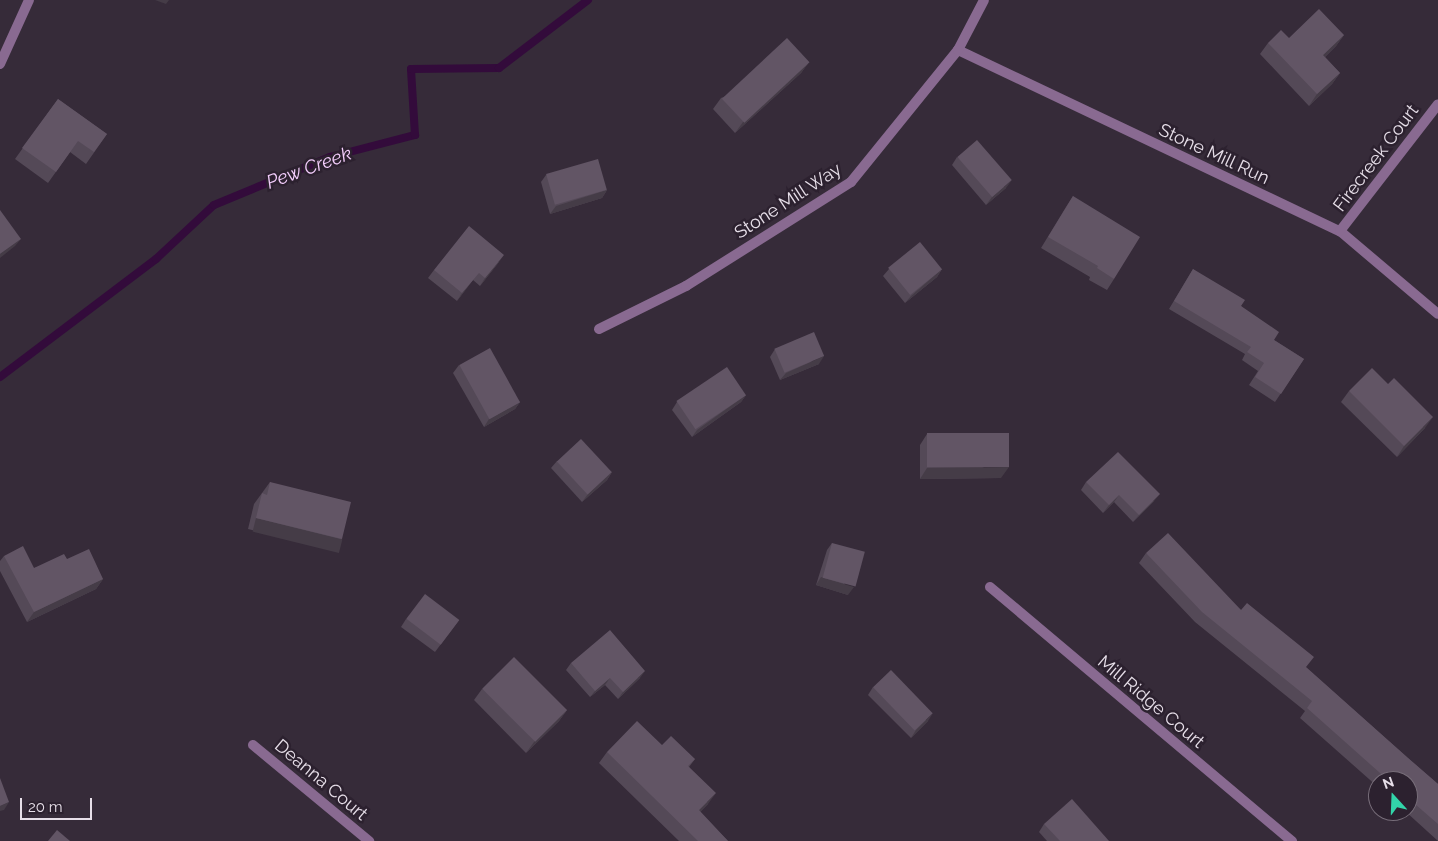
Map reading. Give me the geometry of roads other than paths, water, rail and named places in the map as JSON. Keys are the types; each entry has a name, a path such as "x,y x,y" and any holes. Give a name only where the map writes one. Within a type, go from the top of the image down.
{"street":[{"path":"0,64 29,0"},
{"name":"Stone Mill Way","path":"599,329 686,286 851,182 958,50 984,0"},
{"name":"Stone Mill Run","path":"958,50 1340,232 1438,314"},
{"name":"Firecreek Court","path":"1340,232 1438,104"},
{"name":"Mill Ridge Court","path":"990,587 1292,841"},
{"name":"Deanna Court","path":"253,745 368,841"}],"waterway":[{"name":"Pew Creek","path":"0,377 156,259 214,205 330,157 415,135 411,69 499,68 588,0"}]}
